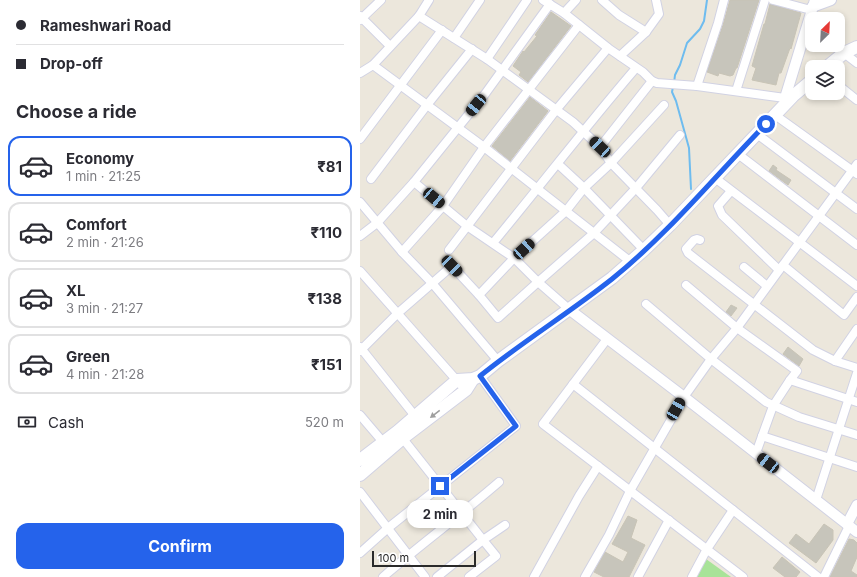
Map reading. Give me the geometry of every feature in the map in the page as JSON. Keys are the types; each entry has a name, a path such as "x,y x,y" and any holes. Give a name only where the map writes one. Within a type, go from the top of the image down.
{"main road":[{"path":"836,60 844,53 857,48"},
{"path":"360,460 383,442 400,434 466,390 476,378 498,361 612,278 670,225 775,115 786,101 805,86"},
{"path":"360,475 400,434 415,416 457,380 476,378"}],"street":[{"path":"381,0 361,18 390,46"},
{"path":"360,73 373,65 419,16 429,0"},
{"path":"454,38 480,0"},
{"path":"487,59 527,0"},
{"path":"564,13 576,0"},
{"path":"602,0 619,15 646,32"},
{"path":"620,56 646,32 659,14 656,0"},
{"path":"697,86 716,30 724,0"},
{"path":"736,91 765,0"},
{"path":"773,0 813,6 831,0"},
{"path":"360,236 377,223 414,182 485,94 547,2 564,13 608,48 643,72 652,81 673,85 697,86 736,91 786,101 813,6"},
{"path":"419,16 487,59 582,131 600,147 611,163 670,225"},
{"path":"402,252 443,206 484,147 579,25"},
{"path":"360,139 442,30"},
{"path":"449,250 556,110 608,48"},
{"path":"371,179 472,49"},
{"path":"844,53 857,63"},
{"path":"373,65 484,147 630,262"},
{"path":"494,243 558,164 582,131 636,68"},
{"path":"600,147 652,81"},
{"path":"845,91 857,100"},
{"path":"479,295 514,258 566,211 584,188 611,163 664,105"},
{"path":"585,577 609,535 630,491 684,396 711,359 737,328 835,193 855,169 775,115"},
{"path":"757,134 857,209"},
{"path":"415,416 361,349 398,313 452,266 498,318 594,233 636,188 680,135"},
{"path":"738,154 857,245"},
{"path":"558,164 584,188 644,250"},
{"path":"715,178 857,286"},
{"path":"414,182 467,226 514,258 538,282 570,310 684,396 851,527"},
{"path":"731,191 718,206 722,215 781,267 844,314 857,297"},
{"path":"360,202 402,252 432,283 498,361"},
{"path":"700,240 697,239 690,244 686,250 688,253 813,350 835,361 857,368"},
{"path":"744,267 767,286"},
{"path":"360,271 466,390"},
{"path":"686,285 737,328 797,371 773,406 756,453"},
{"path":"646,304 711,359 766,402 799,418 857,435"},
{"path":"835,361 857,329"},
{"path":"607,339 543,424 743,577"},
{"path":"816,500 857,373"},
{"path":"360,553 388,528 516,426 476,378"},
{"path":"790,380 857,402"},
{"path":"573,384 818,577"},
{"path":"360,415 383,442"},
{"path":"400,434 496,556 469,577"},
{"path":"762,436 857,467"},
{"path":"534,577 579,496 598,466"},
{"path":"383,577 408,555 462,514 499,482"},
{"path":"360,492 425,577"},
{"path":"824,577 851,527 857,505"},
{"path":"692,577 706,549 733,510"},
{"path":"638,577 669,520"},
{"path":"437,577 483,540 505,525"}],"green space":[{"path":"706,559 731,577 696,577"}],"building":[{"path":"730,0 759,0 737,68 733,75 730,76 719,73 718,76 707,72"},
{"path":"770,4 801,13 791,49 790,48 781,73 779,73 776,85 752,80 756,68 752,66"},
{"path":"551,12 571,26 528,82 519,75 521,72 513,66 523,51 524,52 537,36 535,35"},
{"path":"530,97 548,111 510,161 492,146"},
{"path":"773,165 777,168 776,170 791,180 788,185 769,171"},
{"path":"731,305 737,308 731,316 726,312"},
{"path":"788,347 803,359 799,366 783,354"},
{"path":"628,516 637,520 631,538 645,545 629,577 604,577 594,572 605,552 623,562 628,552 612,544"},
{"path":"824,524 833,530 833,540 816,563 789,543 796,534 809,544"},
{"path":"849,539 854,540 857,543 857,557 851,571 857,575 857,577 830,577"},
{"path":"782,557 800,572 796,577 785,577 773,568"}],"waterway":[{"path":"674,83 675,75 687,43 700,29 704,21 707,0"},
{"path":"673,87 672,92 676,101 689,148 691,189"}],"route":[{"path":"440,486 516,426 480,376 498,361 612,278 644,250 670,225 766,124"}]}
